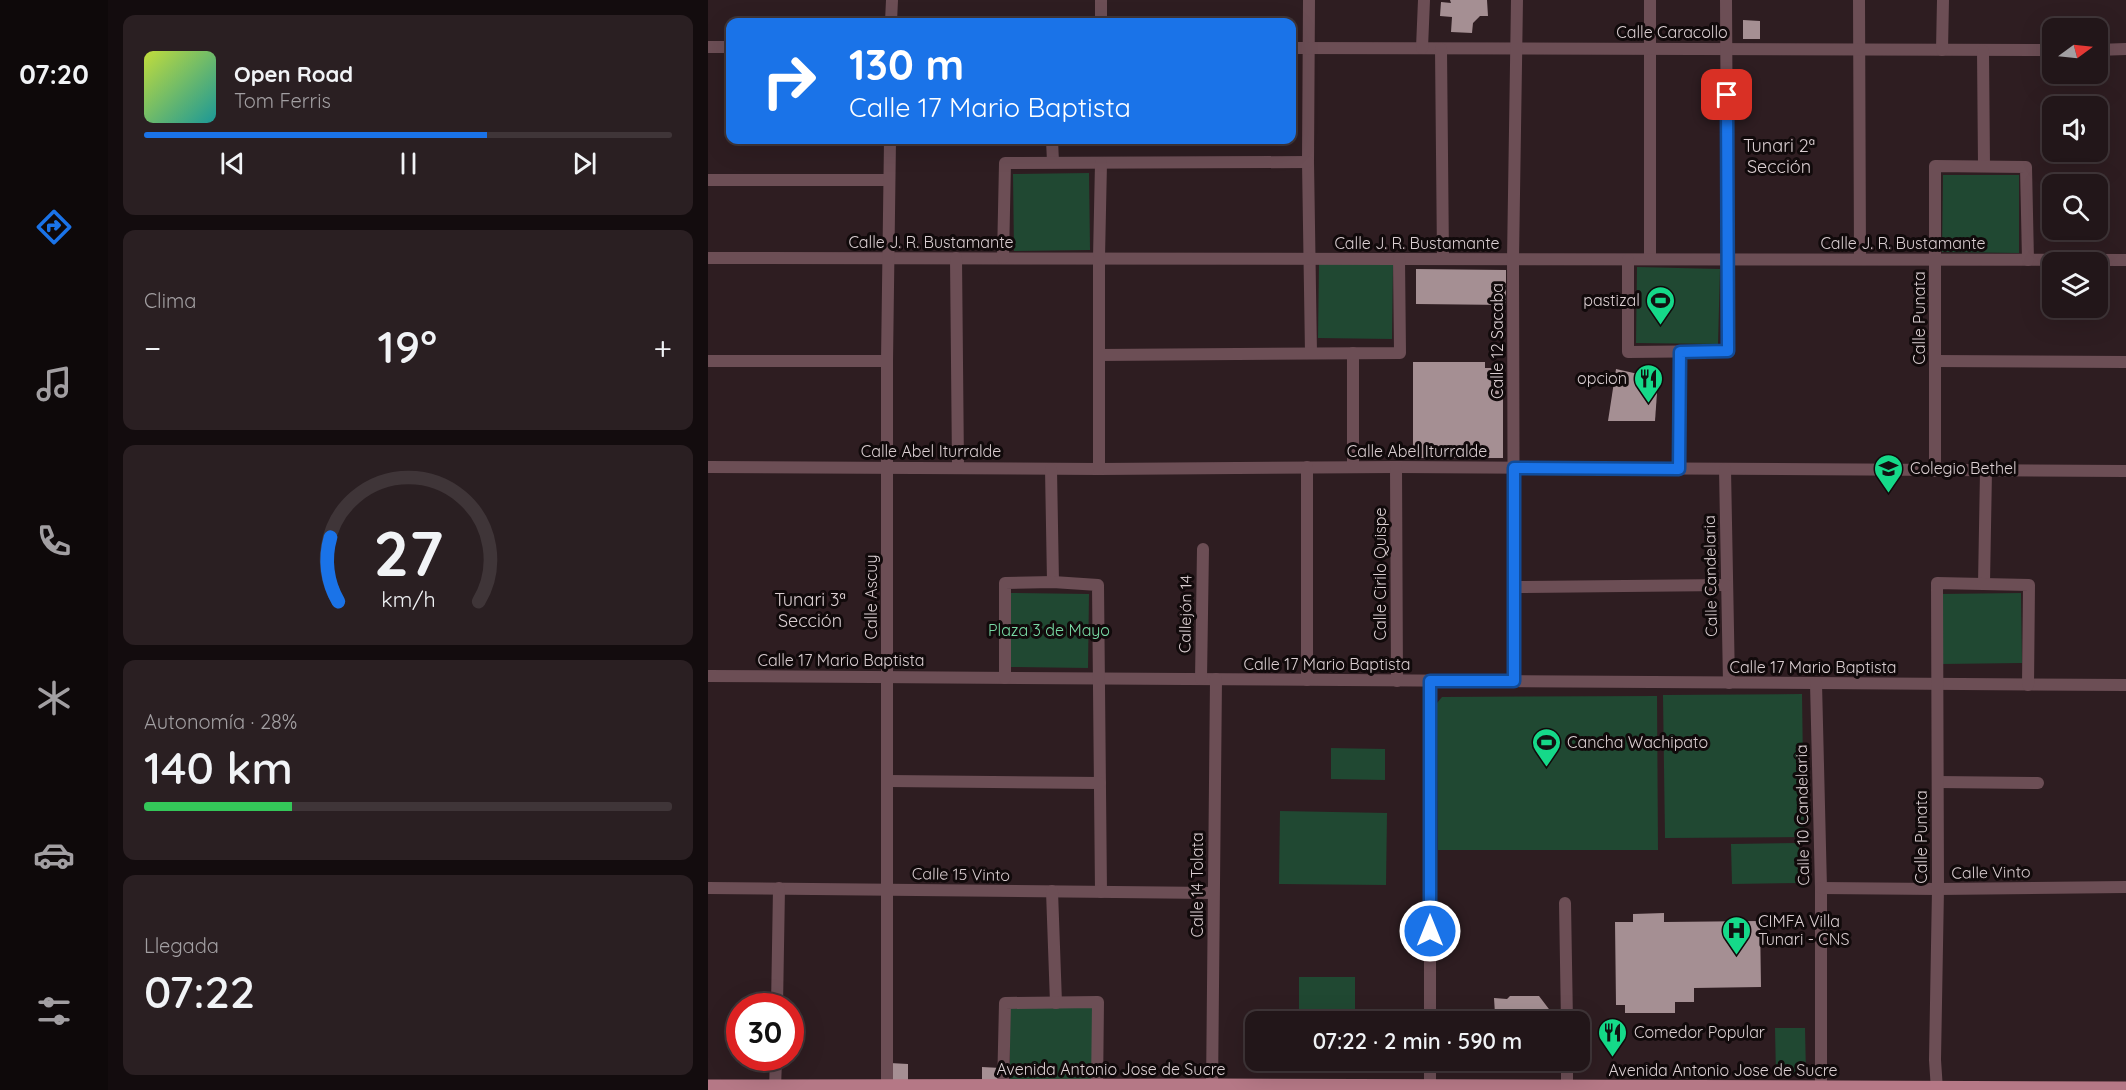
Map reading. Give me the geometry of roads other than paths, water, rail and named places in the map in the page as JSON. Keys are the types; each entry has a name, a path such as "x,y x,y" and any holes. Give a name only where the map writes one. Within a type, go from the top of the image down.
{"main road":[{"name":"Avenida Antonio Jose de Sucre","path":"708,1087 775,1089 1430,1087 2126,1089"}],"street":[{"path":"891,18 892,0"},
{"path":"1101,0 1101,18"},
{"path":"1309,0 1308,162 1311,353"},
{"path":"1422,48 1424,0"},
{"name":"Calle 12 Sacaba","path":"1514,681 1516,0"},
{"path":"1650,0 1650,260"},
{"path":"1628,260 1628,352 1728,351 1726,0"},
{"path":"1859,0 1860,259"},
{"path":"1942,50 1943,0"},
{"path":"708,47 726,47"},
{"name":"Calle Caracollo","path":"1296,48 2042,50"},
{"path":"1441,49 1443,259"},
{"path":"2108,50 2126,49"},
{"path":"1983,51 1984,166 2026,167 2028,260"},
{"name":"Calle Ascuy","path":"887,1088 889,781 887,361 890,144"},
{"path":"1052,144 1053,162"},
{"path":"1003,258 1005,163 1308,162"},
{"path":"1099,469 1098,258 1101,163"},
{"name":"Calle Punata","path":"1935,471 1935,166 1984,166"},
{"path":"708,180 890,180"},
{"name":"Calle J. R. Bustamante","path":"708,258 2126,260"},
{"path":"956,258 958,467"},
{"path":"1099,355 1400,353 1399,259"},
{"path":"1679,469 1680,352"},
{"path":"1353,353 1353,467"},
{"path":"708,361 887,361"},
{"path":"1935,361 2126,362"},
{"name":"Calle Abel Iturralde","path":"708,467 1051,469 1396,467 2126,471"},
{"path":"1307,467 1307,680"},
{"name":"Calle Cirilo Quispe","path":"1396,467 1397,681"},
{"path":"1051,469 1053,582"},
{"name":"Calle Candelaria","path":"1725,469 1729,683"},
{"path":"1986,471 1984,584 2029,585 2028,685"},
{"name":"Callejón 14","path":"1201,679 1203,549"},
{"path":"1005,678 1005,582 1098,585 1101,892"},
{"name":"Calle Punata","path":"1937,1089 1935,1060 1938,889 1937,583 1984,584"},
{"path":"1515,587 1726,585"},
{"name":"Calle 17 Mario Baptista","path":"708,676 2126,685"},
{"name":"Calle 14 Tolata","path":"1213,1088 1216,679"},
{"path":"1430,681 1430,1011"},
{"name":"Calle 10 Candelaria","path":"1816,683 1821,888 1821,1089"},
{"path":"889,781 1100,783"},
{"path":"1938,782 2038,783"},
{"name":"Calle Vinto","path":"1821,888 2126,887"},
{"name":"Calle 15 Vinto","path":"708,888 1213,893"},
{"path":"777,993 779,888"},
{"path":"1052,891 1056,1002"},
{"path":"1565,903 1567,1011"},
{"path":"1003,1089 1005,1004 1056,1002 1098,1002 1097,1088"},
{"path":"775,1089 776,1071"},
{"path":"1430,1071 1430,1087"},
{"path":"1567,1071 1567,1089"}],"place":[{"name":"pastizal","path":"1661,326"},
{"name":"opcion","path":"1648,404"},
{"name":"Colegio Bethel","path":"1889,494"},
{"name":"Cancha Wachipato","path":"1546,768"},
{"name":"CIMFA Villa Tunari - CNS","path":"1737,956"},
{"name":"Comedor Popular","path":"1613,1058"}],"district":[{"name":"Tunari 2ª Sección","path":"1779,155"},
{"name":"Tunari 3ª Sección","path":"810,609"}],"park label":[{"name":"Plaza 3 de Mayo","path":"1049,630"}]}
